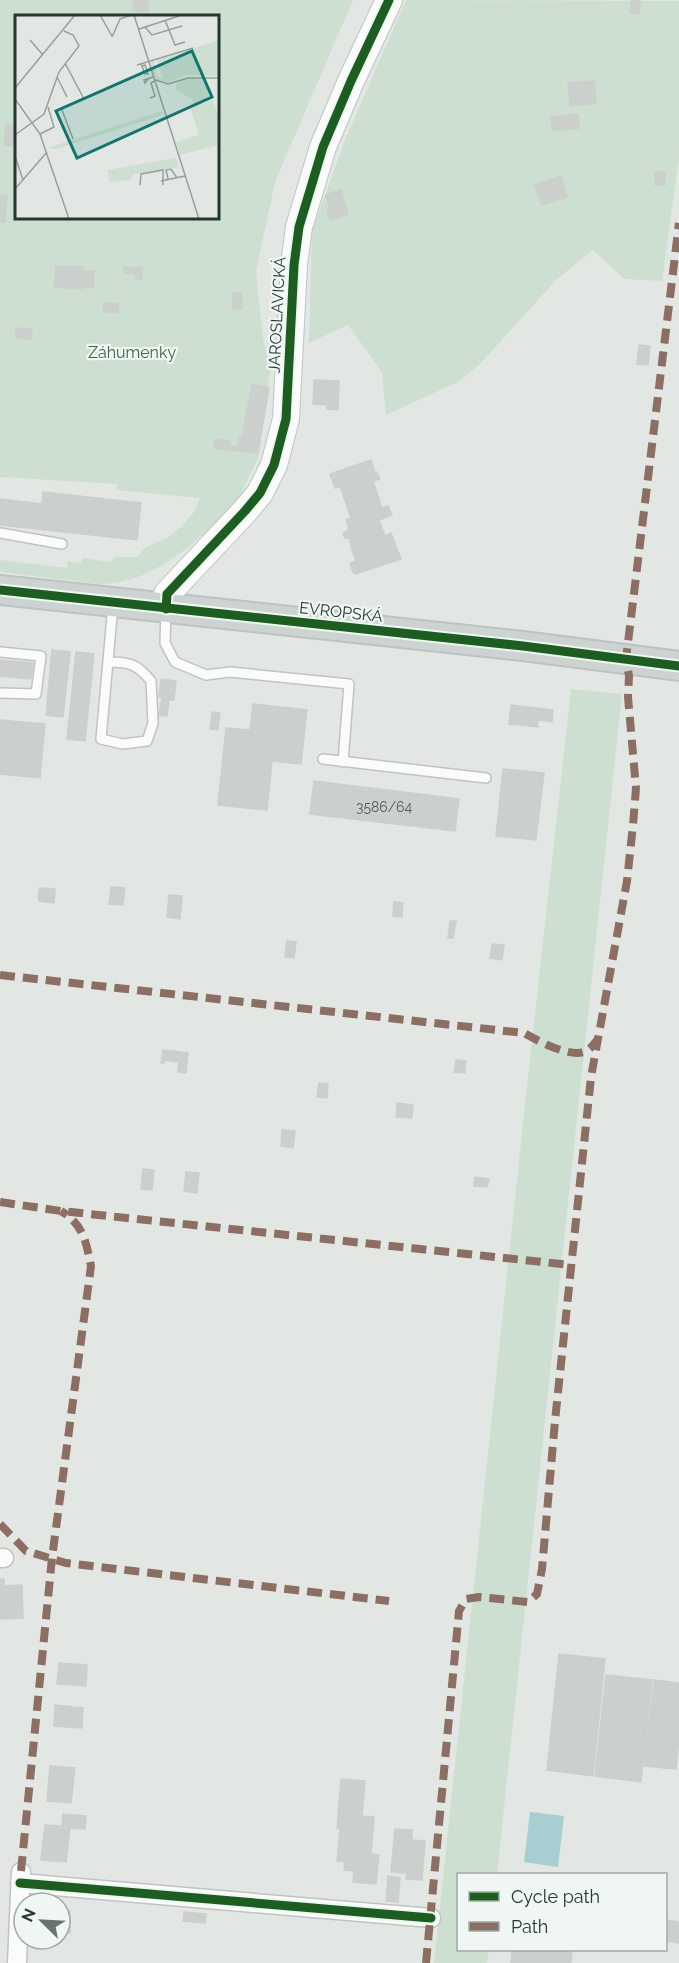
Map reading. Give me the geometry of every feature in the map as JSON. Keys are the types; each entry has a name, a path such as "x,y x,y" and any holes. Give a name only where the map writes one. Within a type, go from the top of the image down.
{"main road":[{"name":"EVROPSKÁ","path":"0,590 523,646 679,666"}],"street":[{"name":"JAROSLAVICKÁ","path":"166,609 167,594 260,493 274,465 286,418 294,265 299,227 323,147 389,0"},
{"path":"17,1963 21,1877 431,1918"}],"lane":[{"path":"0,533 62,544"},
{"path":"108,662 120,662 139,667 152,681 153,723 147,741 123,744 101,739 113,603"},
{"path":"166,609 165,644 175,662 185,667 206,675 230,672 350,684 344,762"},
{"path":"0,652 41,656 36,694 0,693"},
{"path":"323,759 486,778"}],"green space":[{"name":"Záhumenky","path":"0,0 353,0 275,182 256,271 263,338 270,371 259,456 242,491 246,493 215,524 180,553 142,575 122,582 100,584 0,572 0,560 67,568 68,561 81,563 83,558 110,562 115,557 137,557 146,547 167,538 182,526 195,511 200,498 116,490 117,484 0,477"},
{"path":"406,0 679,1 679,157 662,281 624,279 593,250 557,279 480,364 458,382 386,415 382,372 348,325 309,343 312,231 345,140"},
{"path":"571,689 622,694 497,1873 457,1873 457,1951 489,1951 487,1963 434,1963"}],"water":[{"path":"530,1812 564,1816 558,1867 524,1862"}],"building":[{"path":"631,0 640,0 639,14 630,13"},
{"path":"134,1 149,2 148,12 133,11"},
{"path":"594,81 596,103 570,106 568,83"},
{"path":"578,114 579,128 553,131 551,117"},
{"path":"6,124 15,124 15,146 4,145"},
{"path":"655,172 665,172 665,185 655,185"},
{"path":"561,176 567,197 542,205 535,185"},
{"path":"341,190 348,214 330,220 326,195"},
{"path":"0,195 7,195 5,222 0,222"},
{"path":"56,266 83,267 82,289 54,287"},
{"path":"124,267 142,268 142,279 136,279 136,274 124,273"},
{"path":"83,271 94,271 93,288 82,287"},
{"path":"232,293 241,293 242,309 233,309"},
{"path":"104,303 119,304 118,313 103,312"},
{"path":"16,328 32,329 31,339 16,338"},
{"path":"639,345 650,346 648,365 637,364"},
{"path":"314,380 339,381 338,410 327,409 327,405 313,404"},
{"path":"252,384 269,388 262,429 244,426"},
{"path":"244,426 262,429 257,453 214,448 215,440 230,441 229,446 238,447"},
{"path":"371,460 375,473 377,472 380,479 373,481 382,508 388,506 392,515 379,520 385,536 391,533 401,559 356,574 350,563 356,561 350,538 345,538 343,534 349,529 346,520 351,518 340,486 335,488 330,474"},
{"path":"43,492 141,503 137,540 0,525 0,499 42,504"},
{"path":"52,650 70,652 63,717 46,715"},
{"path":"76,652 94,654 85,741 67,739"},
{"path":"0,660 33,663 31,679 0,676"},
{"path":"161,679 176,681 174,700 169,700 167,716 159,715 162,697 159,697"},
{"path":"253,704 307,710 301,764 272,761 267,810 218,805 226,728 250,730"},
{"path":"511,705 553,710 552,722 538,720 537,726 539,727 509,724"},
{"path":"212,712 220,713 218,730 210,729"},
{"path":"0,720 45,724 40,778 0,774"},
{"path":"503,769 544,773 536,840 496,836"},
{"path":"314,781 459,799 455,831 310,814"},
{"path":"111,887 125,888 123,905 109,904"},
{"path":"40,888 55,889 54,903 39,901"},
{"path":"169,895 182,896 180,919 167,917"},
{"path":"394,902 403,903 402,917 393,916"},
{"path":"450,921 456,921 453,938 448,938"},
{"path":"287,941 296,942 294,958 285,957"},
{"path":"492,944 504,945 502,960 490,958"},
{"path":"163,1050 188,1053 186,1073 178,1072 179,1062 165,1060 161,1063"},
{"path":"456,1060 466,1061 465,1073 454,1072"},
{"path":"319,1083 328,1084 327,1098 317,1097"},
{"path":"397,1103 413,1105 412,1118 396,1117"},
{"path":"282,1130 295,1131 293,1148 281,1146"},
{"path":"143,1169 154,1170 152,1190 141,1189"},
{"path":"186,1172 199,1173 197,1193 184,1191"},
{"path":"475,1177 489,1179 487,1187 474,1186"},
{"path":"0,1579 4,1579 4,1586 22,1585 23,1618 0,1619"},
{"path":"559,1654 605,1659 593,1776 547,1770"},
{"path":"59,1663 87,1665 86,1686 57,1684"},
{"path":"606,1675 652,1680 641,1782 595,1776"},
{"path":"654,1680 679,1683 679,1740 676,1769 644,1766"},
{"path":"55,1705 83,1708 82,1728 54,1726"},
{"path":"50,1766 75,1768 71,1803 47,1801"},
{"path":"341,1779 365,1781 362,1816 374,1817 371,1854 379,1855 376,1884 353,1882 354,1871 344,1870 345,1862 337,1861"},
{"path":"63,1814 86,1816 85,1829 70,1828 66,1862 41,1860 45,1825 62,1826"},
{"path":"395,1829 412,1830 412,1840 425,1841 422,1880 406,1879 407,1873 391,1872"},
{"path":"388,1876 400,1878 398,1902 386,1901"},
{"path":"184,1912 206,1914 205,1923 183,1921"},
{"path":"667,1920 679,1922 679,1943 667,1941"},
{"path":"512,1951 572,1951 571,1963 511,1963"}],"marked path":[{"path":"426,1963 459,1611 466,1599 479,1597 528,1602 537,1594 542,1569 591,1077 627,881 633,825 636,788 626,659 679,223"},
{"path":"0,975 524,1033 553,1047 577,1053 586,1051 598,1039"},
{"path":"0,1202 61,1211 571,1265"},
{"path":"21,1871 52,1558 91,1266 83,1235 75,1222 61,1211"},
{"path":"0,1524 26,1551 66,1563 389,1601"}],"cycle path":[{"path":"166,609 167,594 260,493 274,465 286,419 294,265 299,227 323,147 389,0"},
{"path":"0,590 523,646 679,666"},
{"path":"20,1883 431,1918"}]}
